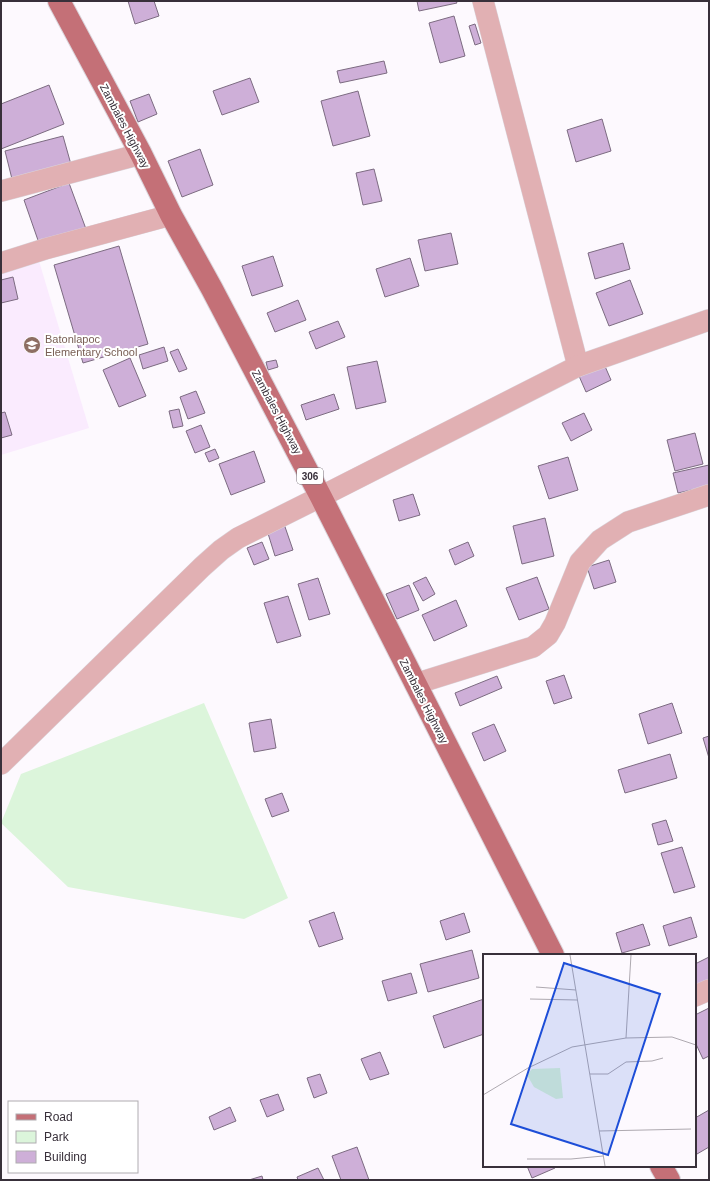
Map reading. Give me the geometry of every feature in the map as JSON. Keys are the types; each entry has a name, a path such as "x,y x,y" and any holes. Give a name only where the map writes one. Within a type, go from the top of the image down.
{"main road":[{"name":"Zambales Highway","path":"59,1 321,497 552,954"},
{"path":"662,1167 669,1180"}],"street":[{"path":"483,1 578,366"},
{"path":"1,191 141,154"},
{"path":"1,263 45,249 171,215"},
{"path":"1,764 202,567 221,550 238,538 578,366 709,320"},
{"path":"415,684 533,647 548,635 555,623 580,562 600,540 628,522 709,495"},
{"path":"696,996 709,990"}],"shaded area":[{"name":"Batonlapoc Elementary School","path":"36,251 89,428 1,455 1,262"}],"green space":[{"path":"204,703 288,898 244,919 68,887 1,823 21,774"}],"building":[{"path":"128,1 154,1 159,16 135,24"},
{"path":"417,1 456,1 457,3 419,11"},
{"path":"454,16 465,56 440,63 429,23"},
{"path":"475,24 481,43 475,45 469,26"},
{"path":"384,61 387,73 340,83 337,71"},
{"path":"250,78 259,102 222,115 213,91"},
{"path":"49,85 64,124 1,149 1,104"},
{"path":"358,91 370,136 333,146 321,101"},
{"path":"149,94 157,114 138,122 130,101"},
{"path":"602,119 611,151 576,162 567,130"},
{"path":"63,136 72,168 13,183 5,151"},
{"path":"200,149 213,185 182,197 168,161"},
{"path":"374,169 382,201 363,205 356,173"},
{"path":"69,183 86,229 40,246 24,200"},
{"path":"451,233 458,264 425,271 418,240"},
{"path":"623,243 630,269 595,279 588,253"},
{"path":"119,246 148,344 83,363 54,265"},
{"path":"273,256 283,286 252,296 242,266"},
{"path":"410,258 419,286 385,297 376,269"},
{"path":"13,277 18,299 1,303 1,280"},
{"path":"630,280 643,314 609,326 596,293"},
{"path":"298,300 306,320 275,332 267,313"},
{"path":"338,321 345,337 316,349 309,332"},
{"path":"164,347 168,361 143,369 139,355"},
{"path":"178,349 187,369 179,372 170,352"},
{"path":"130,358 146,396 119,407 103,370"},
{"path":"276,360 278,367 268,370 266,362"},
{"path":"377,361 386,402 356,409 347,367"},
{"path":"604,364 611,380 586,392 579,376"},
{"path":"196,391 205,413 188,419 180,397"},
{"path":"334,394 339,409 306,420 301,405"},
{"path":"179,409 183,426 173,428 169,411"},
{"path":"5,412 12,435 1,438 1,413"},
{"path":"584,413 592,430 571,441 562,423"},
{"path":"201,425 210,447 195,453 186,431"},
{"path":"695,433 703,464 675,471 667,440"},
{"path":"215,449 219,458 209,462 205,453"},
{"path":"254,451 265,482 231,495 219,464"},
{"path":"568,457 578,490 549,499 538,466"},
{"path":"709,465 709,486 678,493 673,473"},
{"path":"413,494 420,515 399,521 393,500"},
{"path":"545,518 554,556 522,564 513,526"},
{"path":"283,521 293,550 275,556 266,527"},
{"path":"262,542 269,559 254,565 247,548"},
{"path":"468,542 474,556 455,565 449,550"},
{"path":"609,560 616,582 594,589 587,567"},
{"path":"426,577 435,594 423,601 413,583"},
{"path":"537,577 549,609 519,620 506,588"},
{"path":"318,578 330,614 309,620 298,584"},
{"path":"409,585 419,610 397,619 386,594"},
{"path":"288,596 301,636 277,643 264,603"},
{"path":"456,600 467,626 434,641 422,615"},
{"path":"564,675 572,698 554,704 546,681"},
{"path":"497,676 502,688 460,706 455,693"},
{"path":"672,703 682,733 648,744 639,714"},
{"path":"271,719 276,748 254,752 249,723"},
{"path":"494,724 506,751 484,761 472,733"},
{"path":"709,736 709,758 703,738"},
{"path":"670,754 677,778 625,793 618,770"},
{"path":"282,793 289,811 272,817 265,799"},
{"path":"666,820 673,841 658,845 652,824"},
{"path":"682,847 695,887 674,893 661,853"},
{"path":"334,912 343,939 319,947 309,921"},
{"path":"464,913 470,932 446,940 440,921"},
{"path":"691,917 697,937 669,946 663,926"},
{"path":"643,924 650,945 622,953 616,933"},
{"path":"472,950 479,978 428,992 420,964"},
{"path":"709,957 709,981 696,988 696,964"},
{"path":"411,973 417,993 388,1001 382,981"},
{"path":"483,999 483,1034 444,1048 433,1016"},
{"path":"709,1008 709,1056 703,1059 696,1044 696,1014"},
{"path":"380,1052 389,1074 370,1080 361,1059"},
{"path":"320,1074 327,1093 314,1098 307,1078"},
{"path":"278,1094 284,1110 267,1117 260,1100"},
{"path":"230,1107 236,1121 214,1130 209,1117"},
{"path":"709,1110 709,1147 697,1154 696,1152 696,1117"},
{"path":"357,1147 369,1180 341,1180 332,1156"},
{"path":"527,1167 555,1168 532,1178"},
{"path":"318,1168 324,1180 298,1180 297,1177"},
{"path":"262,1176 263,1180 249,1180"}],"place":[{"name":"Batonlapoc Elementary School","path":"32,345"}]}
